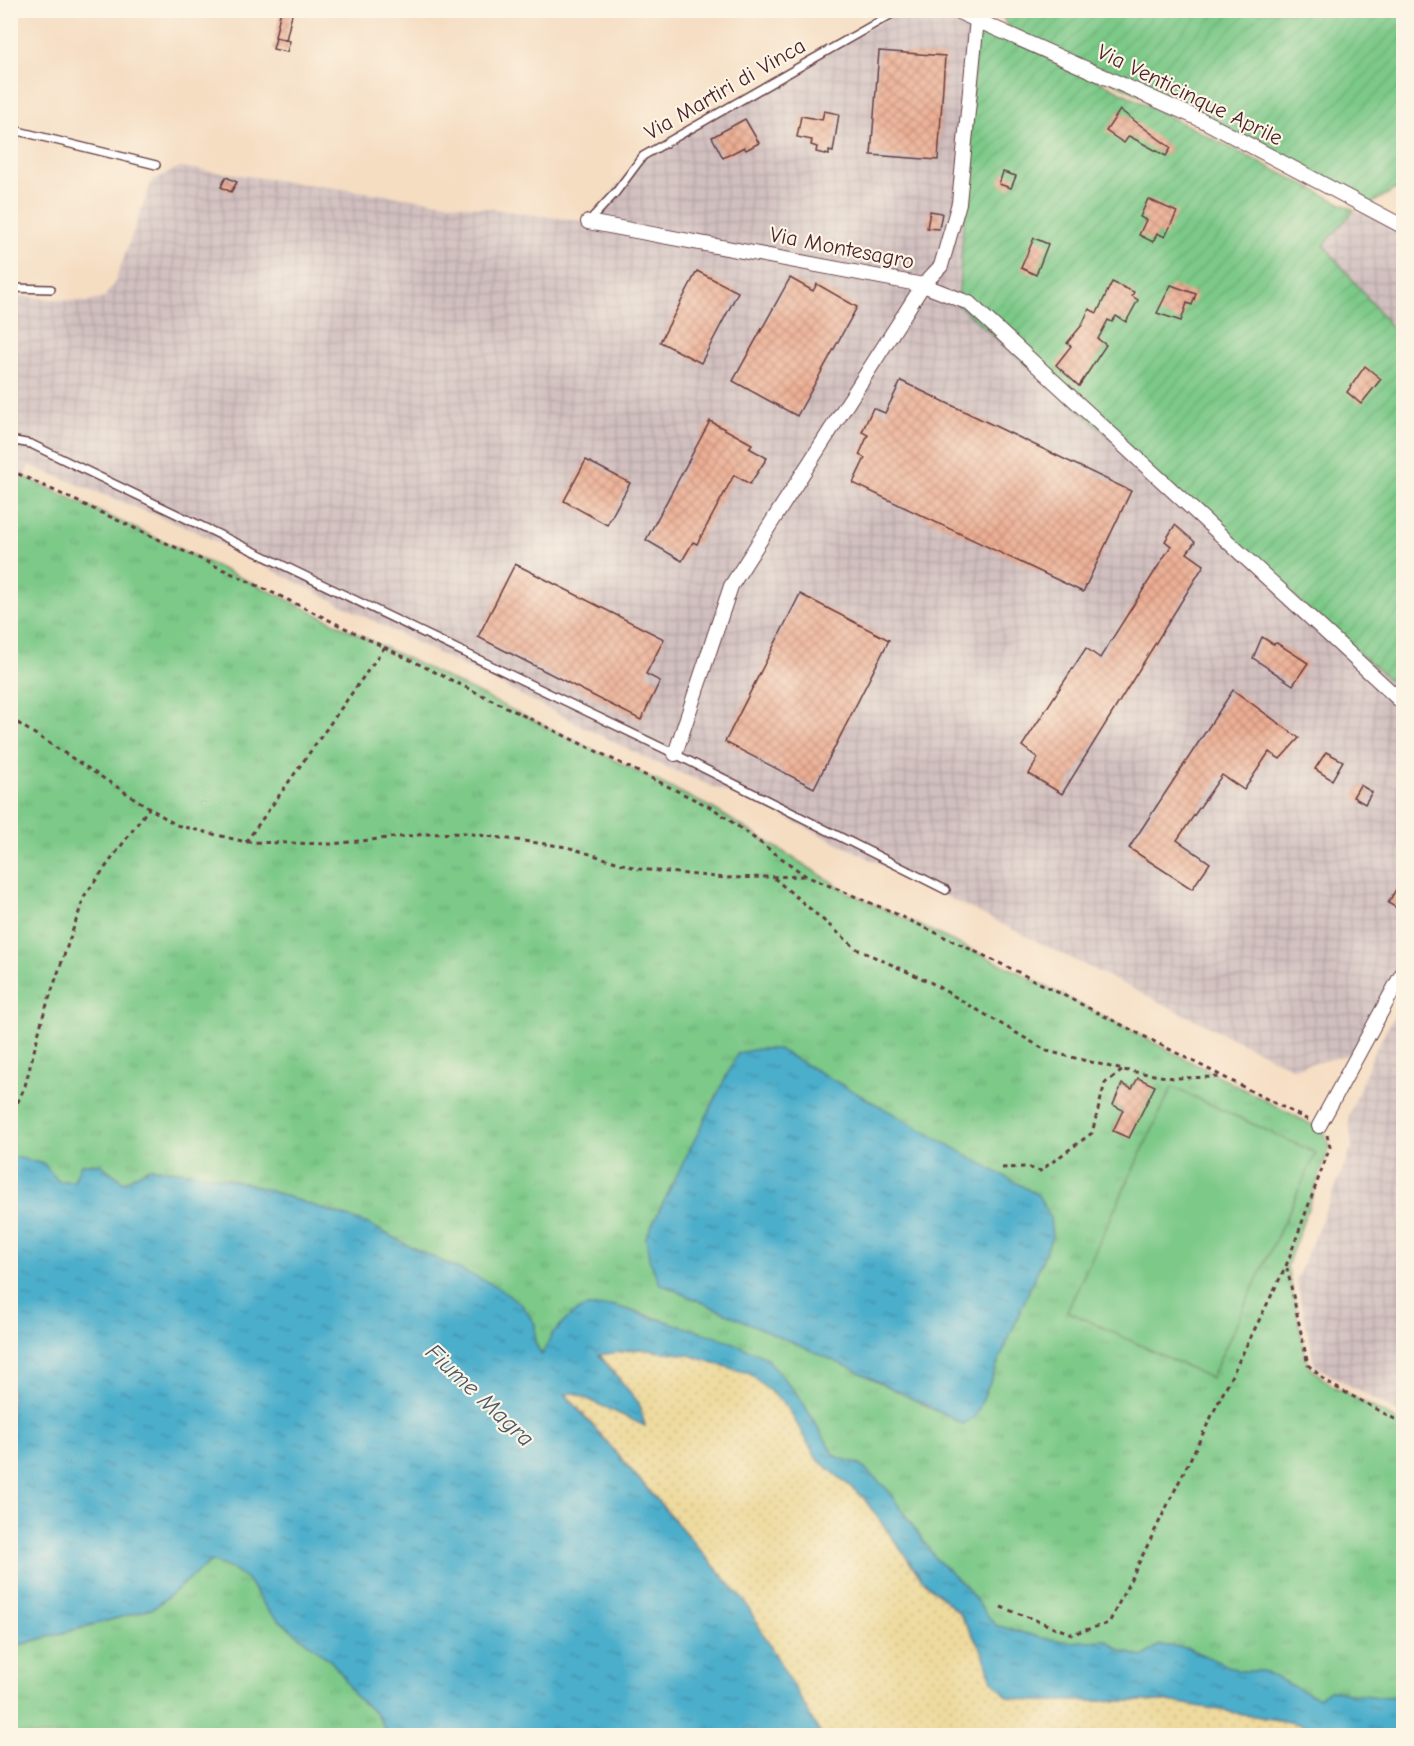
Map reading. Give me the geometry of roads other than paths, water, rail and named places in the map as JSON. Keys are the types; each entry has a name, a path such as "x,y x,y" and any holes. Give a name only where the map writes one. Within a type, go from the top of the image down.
{"street":[{"name":"Via Venticinque Aprile","path":"954,11 977,19 1204,121 1404,227"},
{"name":"Via Montesagro","path":"588,222 923,285 940,266 959,203 977,19"},
{"path":"675,754 731,586 923,285 969,303 1404,704"},
{"path":"1319,1126 1404,970"}],"lane":[{"name":"Via Martiri di Vinca","path":"588,222 616,192 643,156 899,10"},
{"path":"10,129 156,165"},
{"path":"10,288 51,289"},
{"path":"10,440 31,444 675,754 946,890"}],"water":[{"path":"758,1049 778,1049 1038,1195 1050,1217 1052,1237 975,1417 963,1424 857,1371 660,1284 649,1259 646,1237 738,1053"},
{"name":"Fiume Magra","path":"11,1156 44,1164 58,1181 74,1181 81,1164 100,1164 124,1182 149,1168 198,1173 249,1184 368,1224 419,1251 494,1285 522,1305 535,1324 535,1343 542,1355 552,1334 572,1314 585,1307 615,1306 727,1340 765,1357 800,1398 835,1456 860,1465 886,1488 936,1559 966,1587 995,1625 1042,1638 1070,1642 1106,1640 1121,1651 1143,1657 1160,1645 1187,1648 1239,1671 1262,1671 1318,1698 1329,1690 1378,1697 1403,1696 1403,1735 1342,1735 1295,1723 1168,1701 1031,1701 1008,1697 992,1680 982,1650 960,1614 922,1579 863,1497 817,1459 786,1405 750,1374 689,1355 640,1349 599,1355 639,1403 645,1426 575,1393 565,1394 745,1602 821,1735 388,1735 377,1715 353,1694 344,1677 331,1661 269,1612 247,1579 230,1568 211,1561 154,1608 11,1647"}]}
